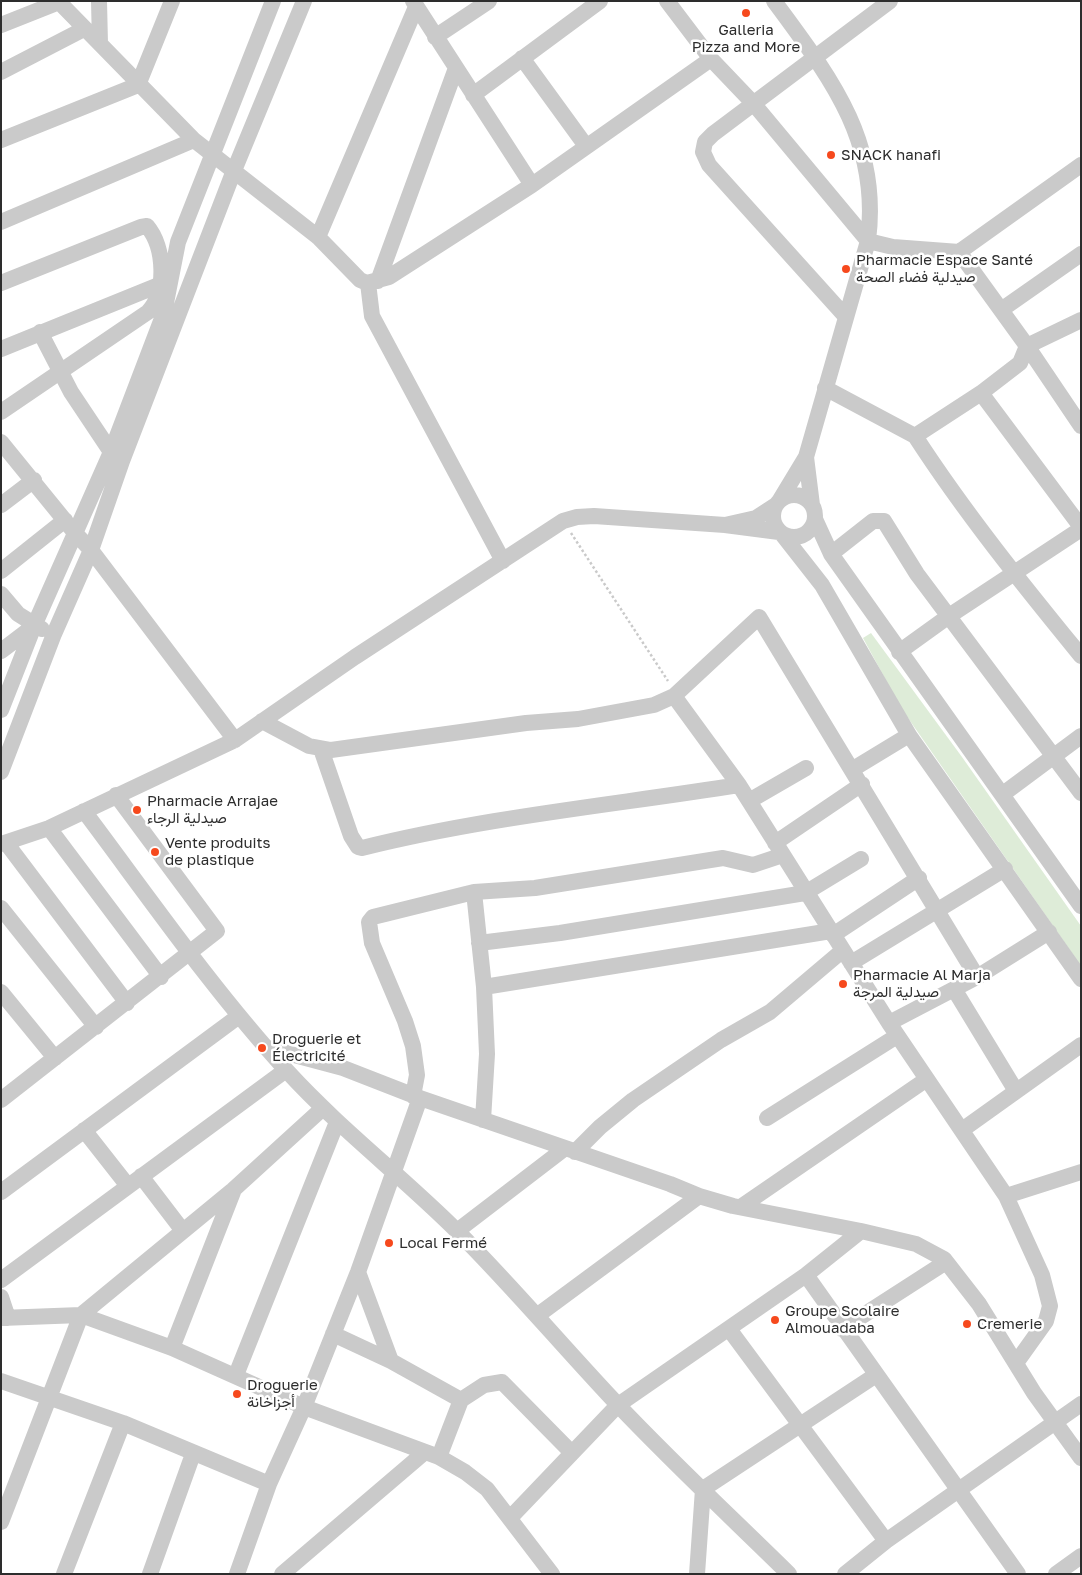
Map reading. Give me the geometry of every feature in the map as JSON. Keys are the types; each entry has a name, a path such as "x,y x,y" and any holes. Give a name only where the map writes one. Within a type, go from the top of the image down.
{"street":[{"path":"99,1 100,44"},
{"path":"1,140 138,85 172,1"},
{"path":"3,761 54,634 91,550 117,456 164,313 178,242 273,1"},
{"path":"1,710 34,626 75,533 117,456 304,1"},
{"path":"436,37 489,1"},
{"path":"473,95 600,1"},
{"path":"667,1 711,59 753,103 868,240 893,247 959,252 1081,165"},
{"path":"774,1 835,86 859,141 870,187 872,213 868,240 806,457 778,502 772,518 781,533 822,585 909,735 1081,979"},
{"path":"846,317 705,159 703,152 705,142 753,103 815,57 867,8 890,1"},
{"path":"1,25 58,2 194,140 233,173 318,237 360,280 373,282 389,277 532,185 711,59"},
{"path":"318,237 415,4"},
{"path":"415,4 532,185"},
{"path":"1,72 84,29"},
{"path":"522,58 586,146"},
{"path":"456,68 373,282 372,316 502,561"},
{"path":"1,222 194,140"},
{"path":"1,283 141,227 147,226 156,240 161,272 156,301 148,312 1,412"},
{"path":"959,252 1027,346 1081,426"},
{"path":"1001,310 1081,254"},
{"path":"1,349 159,285"},
{"path":"915,436 981,393 1020,363 1027,346 1081,320"},
{"path":"40,332 60,371 117,456"},
{"path":"825,388 915,436 943,479 1013,573 1081,656"},
{"path":"899,652 949,616 1081,528 981,393"},
{"path":"2,444 91,550 235,740"},
{"path":"127,1003 4,844 49,828 235,740 355,657 564,521 577,517 594,516 725,525 781,533 796,538 802,536 812,526 813,512 806,457"},
{"path":"1,506 34,480"},
{"path":"725,525 756,518 778,502 793,495 807,500 831,554 1081,906"},
{"path":"1,571 65,520"},
{"path":"831,554 873,522 884,521 949,616 1081,793"},
{"path":"1,594 18,614 34,626 54,634"},
{"path":"262,722 309,746 331,750 526,723 578,719 640,708 674,696 760,617 938,909 977,977"},
{"path":"1,651 34,626"},
{"path":"674,696 739,785 805,893 893,1030 1006,1196 1042,1275 1050,1306 1046,1321 1016,1363"},
{"path":"852,769 909,735"},
{"path":"1003,794 1081,736"},
{"path":"321,749 352,836 358,847 362,848 430,832 540,812 739,785"},
{"path":"749,801 806,768"},
{"path":"238,1574 269,1484 304,1407 358,1272 416,1097 415,1053 405,1021 372,943 370,920 374,916 392,911 474,892 535,888 723,858 753,865 779,849 862,784"},
{"path":"1,1100 217,931 116,795"},
{"path":"84,811 190,954 239,1016 286,1070 337,1122 457,1231 538,1315 618,1405 789,1574"},
{"path":"49,828 161,976"},
{"path":"479,943 560,933 805,893 861,858"},
{"path":"457,1231 569,1151 633,1100 720,1040 770,1012 847,957 938,909 1005,869"},
{"path":"484,987 832,933 919,878"},
{"path":"474,892 484,987 487,1054 484,1120"},
{"path":"1,908 96,1027"},
{"path":"767,1118 954,989 977,977 1049,932"},
{"path":"954,989 1016,1091"},
{"path":"1,992 56,1058"},
{"path":"1,1192 239,1016"},
{"path":"962,1130 1081,1045"},
{"path":"268,1048 343,1068 416,1097 569,1151 670,1184 699,1196 733,1206 742,1206 776,1215 861,1230 929,1249 946,1262 979,1304 1055,1422 1081,1458"},
{"path":"1,1280 286,1070"},
{"path":"742,1206 927,1079"},
{"path":"1,1522 51,1397 81,1315 234,1190 323,1108"},
{"path":"236,1375 337,1122"},
{"path":"84,1130 183,1231"},
{"path":"1006,1196 1081,1172"},
{"path":"172,1348 234,1190"},
{"path":"538,1315 699,1196"},
{"path":"510,1518 618,1405 806,1275 861,1230"},
{"path":"842,1328 946,1262"},
{"path":"358,1272 390,1361"},
{"path":"806,1275 1018,1574"},
{"path":"1,1297 4,1318 81,1315 172,1348 304,1407 432,1455 465,1472 487,1489 552,1574"},
{"path":"729,1329 886,1541"},
{"path":"334,1334 390,1361 461,1400"},
{"path":"703,1489 876,1375"},
{"path":"1,1381 123,1423 269,1484"},
{"path":"282,1574 432,1455 461,1400 484,1385 502,1382 572,1453"},
{"path":"845,1574 886,1541 958,1489 1081,1404"},
{"path":"64,1574 123,1423"},
{"path":"150,1574 194,1454"},
{"path":"697,1574 703,1489"},
{"path":"1056,1574 1081,1556"}],"path":[{"path":"564,521 673,689 674,696"}],"green space":[{"path":"871,633 962,757 1081,926 1081,966 901,708 863,638"}],"place":[{"name":"Galleria Pizza and More","path":"746,13"},
{"name":"SNACK hanafi","path":"831,155"},
{"name":"Pharmacie Espace Santé صيدلية فضاء الصحة","path":"846,269"},
{"name":"Pharmacie Arrajae صيدلية الرجاء","path":"137,810"},
{"name":"Vente produits de plastique","path":"155,852"},
{"name":"Pharmacie Al Marja صيدلية المرجة","path":"843,984"},
{"name":"Droguerie et Électricité","path":"262,1048"},
{"name":"Local Fermé","path":"389,1243"},
{"name":"Groupe Scolaire Almouadaba","path":"775,1320"},
{"name":"Cremerie","path":"967,1324"},
{"name":"Droguerie أجزاخانة","path":"237,1394"}]}
